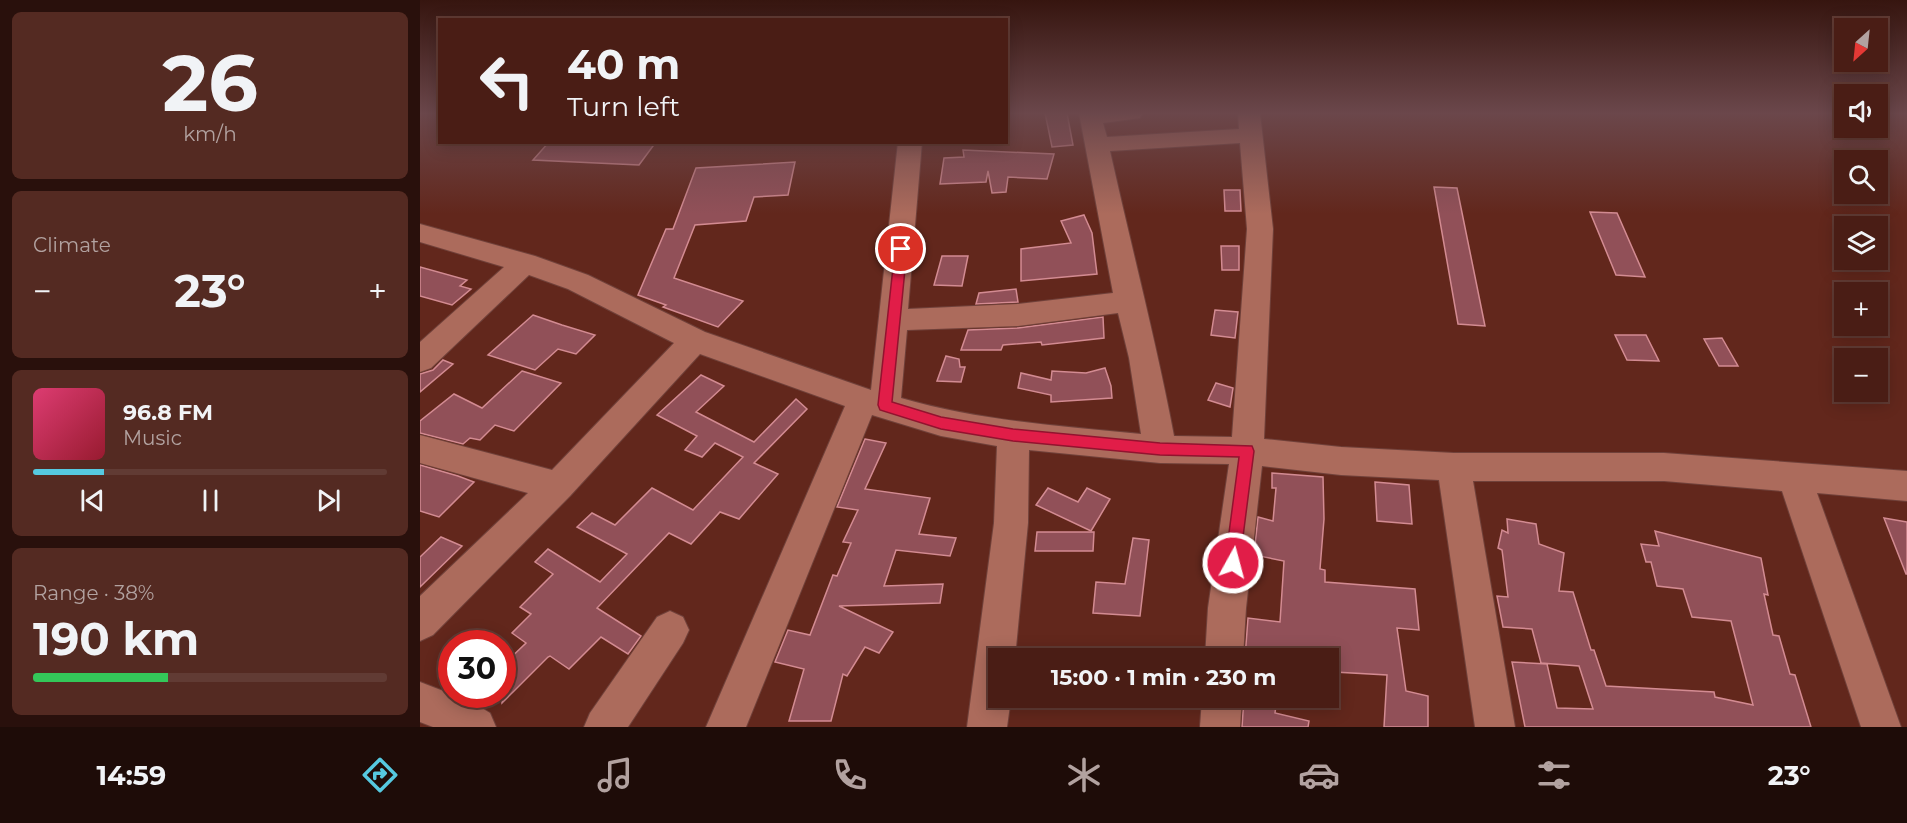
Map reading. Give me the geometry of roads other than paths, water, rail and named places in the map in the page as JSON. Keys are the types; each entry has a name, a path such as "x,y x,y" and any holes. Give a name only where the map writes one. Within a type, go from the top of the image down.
{"street":[{"path":"726,727 874,403 893,320 910,147"},
{"path":"1097,147 1129,301 1144,358 1160,449"},
{"path":"1225,648 1227,608 1247,451 1260,229 1252,147"},
{"path":"420,233 525,263 578,282 695,340 874,403 941,423 1013,435 1160,449 1247,451 1341,461 1454,467 1664,467 1907,486"},
{"path":"420,360 525,263"},
{"path":"893,320 1018,315 1129,301"},
{"path":"427,605 558,486 695,340"},
{"path":"987,727 1011,523 1013,435"},
{"path":"420,450 558,486"},
{"path":"1454,467 1495,727"},
{"path":"1794,477 1881,727"},
{"path":"604,727 670,630"},
{"path":"420,702 458,716 476,727"},
{"path":"1220,727 1221,708"}]}
